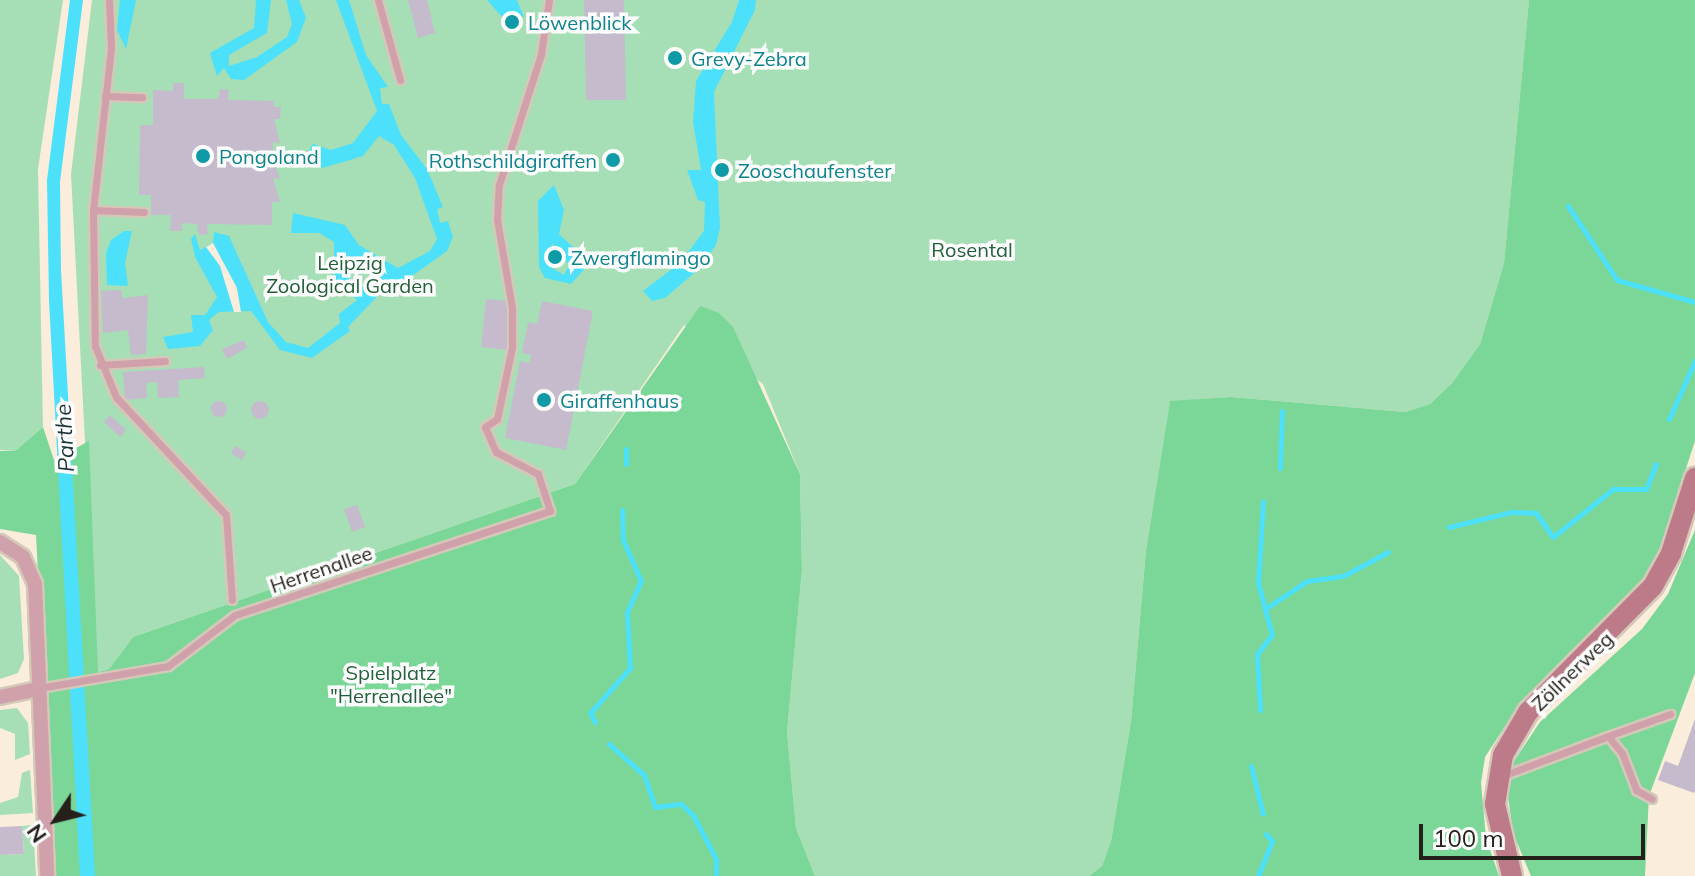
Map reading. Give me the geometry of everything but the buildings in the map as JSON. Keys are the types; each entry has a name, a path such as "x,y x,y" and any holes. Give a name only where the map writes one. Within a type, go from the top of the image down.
{"main road":[{"name":"Zöllnerweg","path":"1512,876 1500,836 1495,779 1503,755 1528,712 1653,586 1671,553 1695,478"}],"street":[{"path":"1,542 23,557 35,584 47,876"},
{"path":"0,697 37,689"}],"lane":[{"path":"109,0 105,96 93,210 95,346 100,365 130,416 226,515 232,600"},
{"path":"378,0 400,80"},
{"path":"473,430 497,419 512,347 512,308 497,219 499,185 541,54 549,0"},
{"path":"105,96 142,97"},
{"path":"93,210 144,212"},
{"path":"100,365 165,361"},
{"name":"Herrenallee","path":"37,689 56,683 99,680 168,666 235,615 550,511 538,474 496,452 485,427"},
{"path":"1495,779 1670,714"},
{"path":"1608,736 1622,753 1636,790 1652,799"}],"green space":[{"path":"0,0 63,0 38,169 43,427 15,451 0,450"},
{"path":"92,0 1529,0 1504,263 1480,344 1452,383 1430,404 1405,412 1231,397 1170,402 1146,550 1131,721 1111,841 1102,866 1089,876 815,876 796,828 787,732 802,570 800,474 763,384 684,325 575,484 133,637 109,669 97,672 71,174"},
{"path":"1529,0 1695,0 1695,441 1660,548 1642,580 1519,705 1485,757 1481,783 1486,838 1499,876 1089,876 1102,866 1111,841 1131,721 1146,550 1170,401 1231,397 1405,412 1430,404 1452,383 1480,344 1504,263"},
{"name":"Spielplatz \"Herrenallee\"","path":"700,306 719,313 733,327 800,474 802,570 787,732 796,828 815,876 54,876 36,535 0,529 0,451 15,451 43,427 54,460 89,441 98,672 109,669 133,637 575,484"},
{"path":"1695,530 1695,673 1649,796 1645,876 1531,876 1513,833 1507,789 1510,767 1540,722 1642,629 1668,594"},
{"path":"0,555 19,576 24,659 18,673 0,679"},
{"path":"17,708 28,723 30,754 15,760 15,734 0,728 0,710"},
{"path":"30,770 33,813 0,815 0,803 18,797 22,773"},
{"path":"33,825 36,876 0,876 0,855 24,854 22,826"}],"water":[{"name":"Parthe","path":"70,0 83,0 60,182 61,270 95,876 80,876 49,301 47,180"},
{"path":"120,0 136,0 126,49 117,30"},
{"path":"256,0 271,0 267,33 229,55 229,66 257,57 287,37 292,24 286,0 299,0 306,18 297,42 244,80 231,79 224,68 217,76 210,53 254,28"},
{"path":"336,0 349,0 366,55 388,87 380,88 382,104 389,104 401,135 427,169 443,207 437,209 440,223 448,221 453,237 447,251 409,278 391,282 348,327 350,331 312,358 280,350 251,311 219,312 209,320 213,330 200,346 168,349 163,337 193,332 191,315 205,315 217,297 195,257 191,239 195,234 200,250 213,243 214,232 229,236 268,322 286,342 308,348 340,323 339,314 357,300 334,280 334,242 319,233 291,233 293,213 345,225 359,245 398,268 430,251 437,239 415,178 394,145 379,136 363,156 322,168 305,157 313,144 331,150 353,143 377,111","holes":["350,259 372,270 376,279 363,287 351,282 343,264"]},
{"path":"487,0 517,0 524,17 507,14 504,19"},
{"path":"739,0 756,0 755,10 714,92 720,228 716,245 699,269 665,298 652,301 643,291 680,263 704,231 705,202 698,200 687,170 701,170 693,122 696,81 732,22"},
{"path":"554,185 564,210 559,234 590,263 571,284 545,278 539,267 538,201","holes":["552,243 569,265 564,275 549,266"]},
{"path":"124,231 132,231 125,263 128,286 107,285 106,253 111,240"}],"pier":[{"path":"213,243 237,288 241,312 234,312 220,266 206,247"}],"waterway":[{"path":"1568,206 1617,280 1695,302"},
{"path":"1669,419 1695,361"},
{"path":"1280,468 1282,411"},
{"path":"626,449 626,464"},
{"path":"1449,527 1512,512 1536,513 1553,537 1613,489 1646,489 1656,464"},
{"path":"1260,710 1257,654 1272,635 1258,583 1263,501"},
{"path":"595,722 590,713 630,668 627,612 641,581 623,540 622,510"},
{"path":"1268,607 1307,581 1343,576 1388,552"},
{"path":"609,744 644,775 655,807 681,804 693,815 716,859 716,876"},
{"path":"1251,766 1263,814"},
{"path":"1258,876 1272,841 1266,834"}],"place":[{"name":"Löwenblick","path":"512,22"},
{"name":"Grevy-Zebra","path":"675,58"},
{"name":"Pongoland","path":"203,156"},
{"name":"Rothschildgiraffen","path":"613,160"},
{"name":"Zooschaufenster","path":"722,170"},
{"name":"Zwergflamingo","path":"555,257"},
{"name":"Giraffenhaus","path":"544,400"}],"park label":[{"name":"Rosental","path":"972,249"},
{"name":"Leipzig Zoological Garden","path":"350,274"}]}
